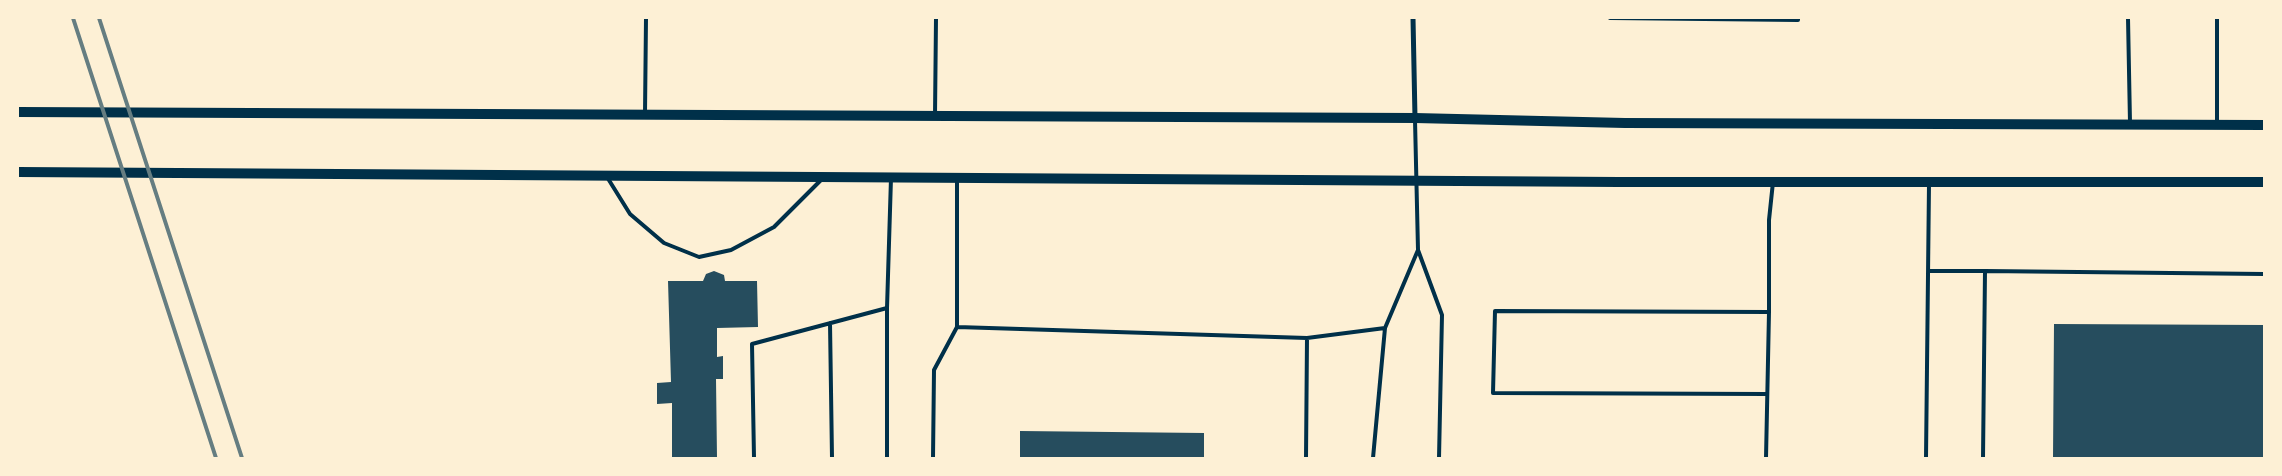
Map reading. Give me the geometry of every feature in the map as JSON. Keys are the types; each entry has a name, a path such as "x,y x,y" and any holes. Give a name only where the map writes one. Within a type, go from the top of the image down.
{"main road":[{"path":"18,112 1415,118 1625,123 2264,125"},
{"path":"18,172 957,179 2264,182"}],"street":[{"path":"1413,18 1415,118"}],"lane":[{"path":"645,115 646,18"},
{"path":"935,117 936,18"},
{"path":"1610,18 1798,20 1798,18"},
{"path":"2128,18 2130,125"},
{"path":"2217,18 2217,125"},
{"path":"1415,118 1418,250 1442,314 1438,458"},
{"path":"607,177 630,214 664,243 699,257 731,250 774,227 823,178"},
{"path":"887,458 887,308 891,178"},
{"path":"933,458 934,370 957,327 957,179"},
{"path":"1766,458 1769,220 1773,180"},
{"path":"1926,458 1930,181"},
{"path":"1373,458 1385,328 1418,250"},
{"path":"1928,271 2264,274"},
{"path":"1983,458 1985,271"},
{"path":"754,458 752,344 887,308"},
{"path":"1767,394 1493,393 1495,311 1769,312"},
{"path":"830,323 832,458"},
{"path":"957,327 1307,338 1385,328"},
{"path":"1306,458 1307,338"}],"building":[{"path":"714,271 724,275 725,281 757,281 758,327 717,328 717,357 723,356 723,379 716,379 717,458 672,458 672,403 657,404 657,383 671,382 668,281 703,281 706,274"},
{"path":"2054,324 2264,325 2264,458 2053,458"},
{"path":"1020,431 1204,433 1204,458 1020,458"}],"railway":[{"path":"73,18 216,458"},
{"path":"99,18 242,458"}]}
